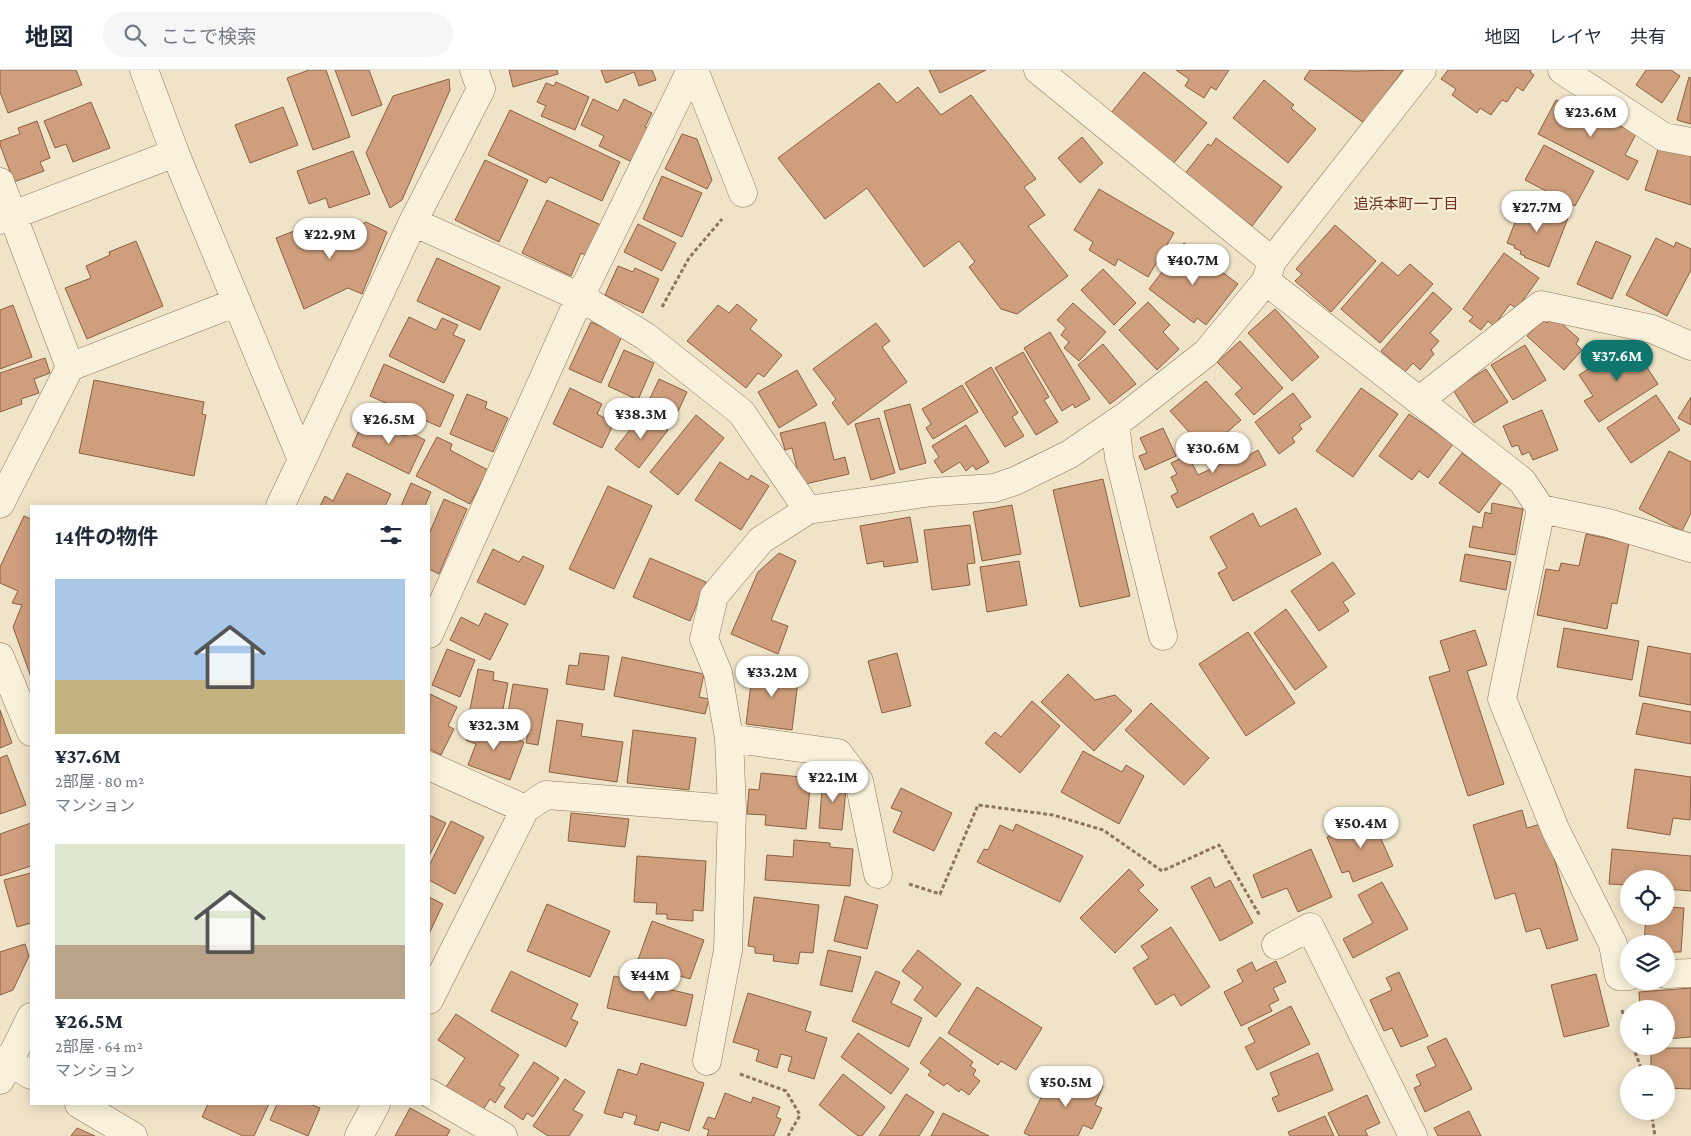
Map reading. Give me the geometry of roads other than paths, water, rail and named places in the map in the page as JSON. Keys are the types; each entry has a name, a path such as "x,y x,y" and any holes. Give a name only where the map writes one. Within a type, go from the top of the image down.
{"street":[{"path":"144,70 175,153 302,460"},
{"path":"280,505 413,222 481,88 474,70"},
{"path":"693,70 743,193"},
{"path":"430,632 580,297 693,70"},
{"path":"1038,70 1420,400 1522,481 1541,509 1608,523 1691,548"},
{"path":"707,1061 728,950 732,809 729,738 718,673 704,639 714,596 761,540 808,510 932,492 994,488 1015,481 1070,454 1115,423 1206,353 1422,70"},
{"path":"1562,70 1664,137 1691,142"},
{"path":"7,218 175,153"},
{"path":"0,182 7,218 70,367"},
{"path":"413,222 580,297 645,336 741,412 808,510"},
{"path":"0,504 70,367 237,302"},
{"path":"1420,400 1541,305 1652,329 1691,346"},
{"path":"1115,423 1119,457 1163,636"},
{"path":"1541,509 1502,699 1556,831 1613,944 1620,976"},
{"path":"0,657 30,730"},
{"path":"729,738 838,753 859,781 878,874"},
{"path":"430,766 536,802 732,809"},
{"path":"430,998 536,802"},
{"path":"1276,945 1310,927 1413,1136"},
{"path":"1675,974 1691,973"},
{"path":"10,1069 30,1019"},
{"path":"430,1094 503,1136"},
{"path":"81,1105 133,1136"},
{"path":"359,1136 375,1105"}],"district":[{"name":"追浜本町一丁目","path":"1406,204"}]}
